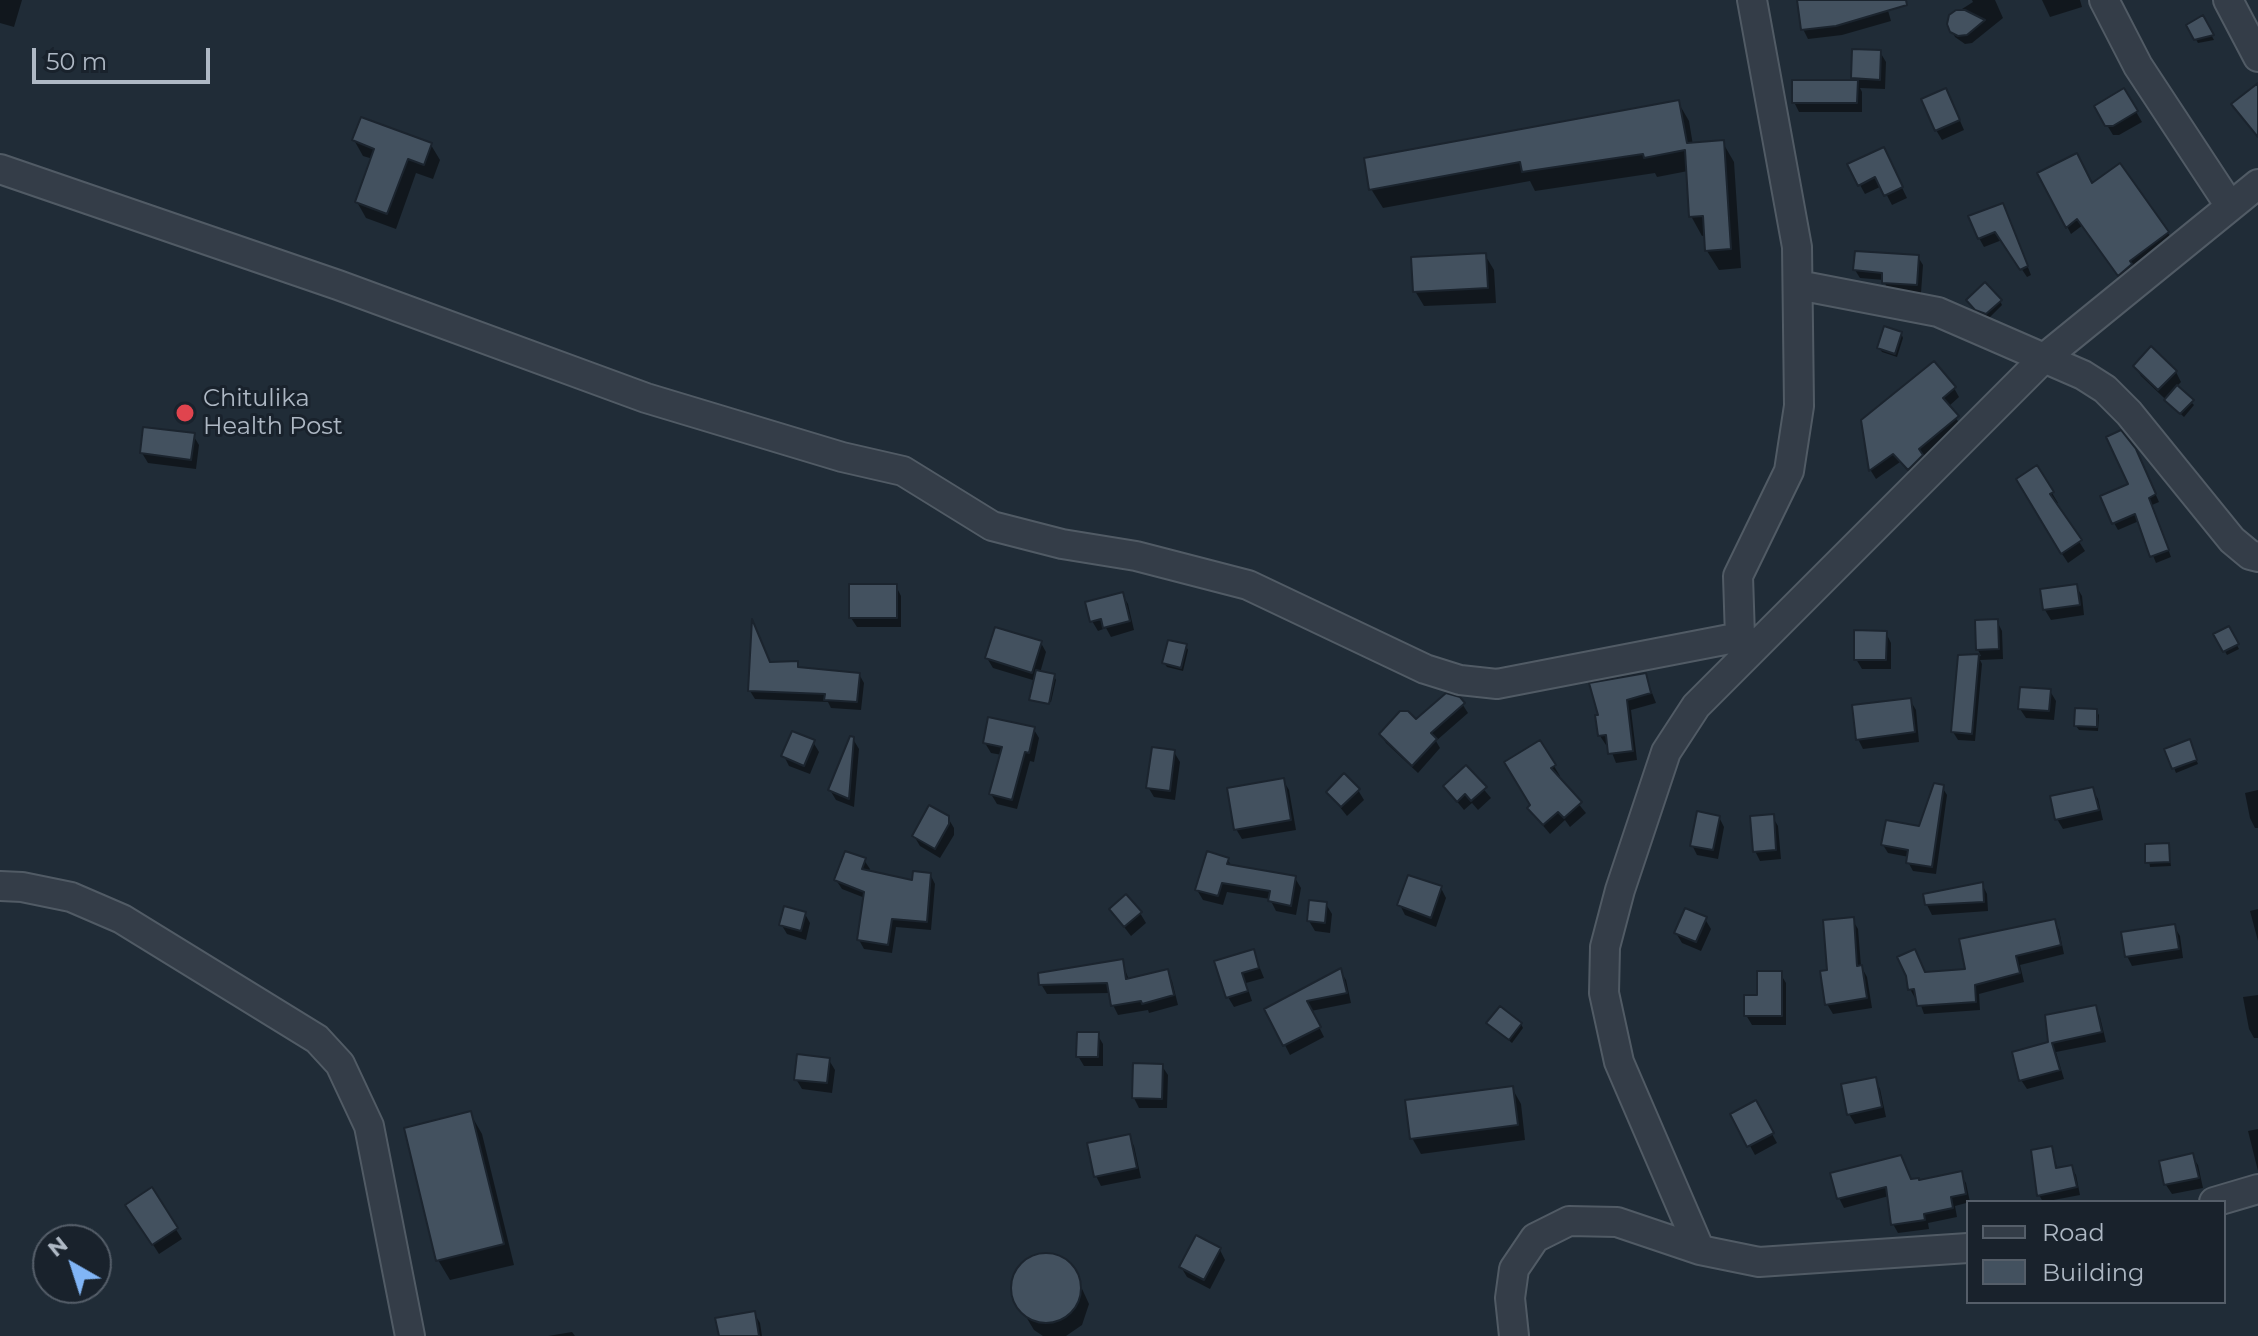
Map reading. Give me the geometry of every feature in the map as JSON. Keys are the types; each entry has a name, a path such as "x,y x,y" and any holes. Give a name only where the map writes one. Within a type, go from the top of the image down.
{"street":[{"path":"1744,644 1738,576 1789,471 1799,406 1797,247 1752,0"},
{"path":"2104,0 2138,66 2230,206"},
{"path":"2228,0 2258,57"},
{"path":"0,169 323,280 646,398 842,457 903,471 992,526 1062,544 1136,556 1248,585 1425,669 1460,680 1497,684 1744,644"},
{"path":"1700,1250 1619,1062 1604,993 1605,947 1620,890 1666,752 1696,706 1744,644 2043,359 2258,184"},
{"path":"1798,285 1938,312 2083,375 2105,389 2129,413 2232,540 2250,555 2258,557"},
{"path":"0,886 71,897 122,919 317,1039 340,1064 369,1126 410,1336"},
{"path":"2221,1200 2258,1189"},
{"path":"1514,1336 1510,1298 1514,1269 1535,1238 1569,1221 1617,1222 1700,1250 1759,1262 1966,1248"}],"building":[{"path":"1797,0 1906,0 1907,5 1836,26 1801,30"},
{"path":"1956,10 1965,10 1985,20 1967,35 1958,36 1950,32 1947,24 1949,15"},
{"path":"2203,15 2214,35 2194,40 2186,25"},
{"path":"1852,49 1881,50 1880,80 1851,78"},
{"path":"1792,80 1858,80 1857,103 1792,103"},
{"path":"2258,83 2258,137 2231,104"},
{"path":"1946,88 1960,120 1935,131 1921,99"},
{"path":"2124,88 2138,111 2113,126 2105,126 2094,106"},
{"path":"1679,100 1687,143 1724,140 1731,249 1705,251 1703,216 1689,217 1685,150 1644,158 1643,154 1522,172 1520,162 1369,190 1364,158"},
{"path":"361,117 432,143 424,165 408,159 387,214 355,202 374,149 352,140"},
{"path":"1884,147 1903,187 1884,196 1875,177 1858,186 1847,164"},
{"path":"2077,153 2092,183 2120,163 2169,232 2130,261 2132,264 2118,276 2077,219 2066,228 2037,173"},
{"path":"2003,203 2028,266 2020,270 1995,232 1978,239 1968,216"},
{"path":"1855,251 1919,255 1917,285 1882,283 1882,273 1853,270"},
{"path":"1486,253 1488,288 1413,292 1411,257"},
{"path":"1985,282 2002,300 1986,314 1975,310 1966,300"},
{"path":"1884,326 1902,332 1895,354 1877,348"},
{"path":"2151,346 2177,371 2158,390 2133,366"},
{"path":"1934,361 1956,387 1943,398 1959,416 1919,449 1923,455 1908,470 1893,454 1869,471 1861,420"},
{"path":"2177,385 2194,400 2180,414 2164,400"},
{"path":"143,427 195,433 191,460 140,453"},
{"path":"2121,430 2136,449 2156,494 2149,498 2169,550 2150,557 2135,514 2112,524 2100,496 2128,484 2106,437"},
{"path":"2037,465 2054,492 2050,494 2082,540 2061,554 2016,479"},
{"path":"849,584 897,584 897,618 849,618"},
{"path":"2077,584 2080,605 2043,610 2040,589"},
{"path":"1123,592 1130,621 1103,628 1101,619 1090,622 1085,602"},
{"path":"752,619 770,662 798,661 798,667 860,673 857,702 824,700 825,694 748,691"},
{"path":"1998,619 1999,649 1976,650 1975,620"},
{"path":"2229,626 2239,644 2223,652 2213,634"},
{"path":"995,627 1042,641 1032,673 985,658"},
{"path":"1854,630 1887,631 1886,660 1854,660"},
{"path":"1168,640 1187,644 1181,668 1162,663"},
{"path":"1979,654 1972,734 1951,732 1958,655"},
{"path":"1036,670 1055,674 1049,704 1029,700"},
{"path":"1646,673 1651,693 1627,700 1633,751 1608,754 1606,735 1598,736 1595,715 1598,715 1589,683"},
{"path":"2020,687 2051,689 2049,711 2018,709"},
{"path":"1446,693 1460,697 1465,703 1431,733 1437,739 1412,766 1379,734 1400,711 1408,711 1416,719"},
{"path":"1911,698 1915,732 1856,740 1852,705"},
{"path":"2075,708 2097,709 2097,727 2074,726"},
{"path":"988,717 1035,727 1012,800 989,794 1002,747 983,743"},
{"path":"792,731 815,740 804,766 781,756"},
{"path":"850,736 854,737 849,799 828,790"},
{"path":"2190,739 2197,760 2172,769 2164,749"},
{"path":"1540,740 1556,765 1551,768 1582,802 1564,818 1558,812 1543,825 1527,808 1530,805 1504,762"},
{"path":"1152,747 1175,750 1170,791 1146,788"},
{"path":"1466,765 1487,787 1471,801 1465,794 1457,802 1443,786"},
{"path":"1344,773 1360,789 1341,807 1326,792"},
{"path":"1284,778 1291,820 1234,830 1227,788"},
{"path":"1934,783 1944,785 1932,867 1906,863 1908,850 1881,845 1886,820 1919,826"},
{"path":"2093,787 2099,810 2055,820 2050,796"},
{"path":"929,805 949,816 949,824 935,849 912,836"},
{"path":"1697,811 1720,816 1713,850 1690,846"},
{"path":"1774,814 1776,850 1753,852 1750,816"},
{"path":"2169,843 2170,862 2145,863 2145,844"},
{"path":"845,851 866,858 862,869 912,880 913,871 931,873 927,922 892,919 888,945 857,940 864,892 834,880"},
{"path":"1207,851 1229,858 1227,864 1296,876 1291,906 1268,901 1270,891 1222,883 1218,896 1195,890"},
{"path":"1408,875 1442,886 1431,918 1397,905"},
{"path":"1983,882 1984,902 1925,905 1923,894"},
{"path":"1126,894 1142,912 1124,927 1109,909"},
{"path":"1309,900 1327,902 1325,923 1307,921"},
{"path":"784,906 806,912 801,931 779,925"},
{"path":"1685,908 1707,917 1696,942 1674,933"},
{"path":"1854,917 1857,966 1862,965 1867,998 1825,1005 1820,971 1827,970 1823,920"},
{"path":"2055,919 2061,945 2016,956 2020,973 1975,985 1976,1002 1917,1006 1914,989 1908,990 1906,976 1897,957 1915,949 1925,972 1965,969 1959,939"},
{"path":"2175,924 2179,949 2125,957 2121,932"},
{"path":"1254,949 1259,968 1242,973 1248,991 1226,998 1214,961"},
{"path":"1123,959 1126,979 1168,969 1174,995 1142,1004 1141,1001 1111,1006 1107,983 1039,985 1038,973"},
{"path":"1341,968 1347,993 1307,1001 1321,1027 1283,1046 1264,1009"},
{"path":"1757,971 1782,971 1782,1016 1744,1016 1744,995 1757,995"},
{"path":"2096,1005 2102,1032 2052,1043 2060,1070 2019,1081 2012,1052 2048,1042 2045,1015"},
{"path":"1500,1006 1522,1023 1509,1040 1486,1023"},
{"path":"1077,1032 1099,1032 1098,1057 1076,1057"},
{"path":"797,1054 830,1058 827,1083 794,1080"},
{"path":"1133,1063 1163,1064 1162,1099 1132,1098"},
{"path":"1876,1077 1882,1107 1847,1115 1841,1084"},
{"path":"1513,1086 1518,1125 1410,1139 1405,1100"},
{"path":"1756,1100 1774,1133 1747,1147 1730,1114"},
{"path":"471,1111 504,1244 436,1261 404,1128"},
{"path":"1130,1134 1137,1168 1094,1177 1087,1143"},
{"path":"2052,1146 2056,1168 2072,1165 2077,1187 2037,1196 2031,1150"},
{"path":"2193,1153 2199,1178 2164,1185 2159,1161"},
{"path":"1901,1155 1911,1179 1962,1171 1966,1194 1951,1197 1953,1208 1924,1214 1925,1220 1891,1225 1886,1187 1837,1199 1830,1173"},
{"path":"152,1187 178,1228 152,1245 125,1205"},
{"path":"1196,1235 1221,1248 1204,1280 1179,1267"},
{"path":"1046,1253 1071,1263 1081,1288 1071,1313 1046,1323 1021,1313 1011,1288 1021,1263"},
{"path":"755,1311 759,1336 719,1336 715,1318"}],"place":[{"name":"Chitulika Health Post","path":"185,413"}]}
